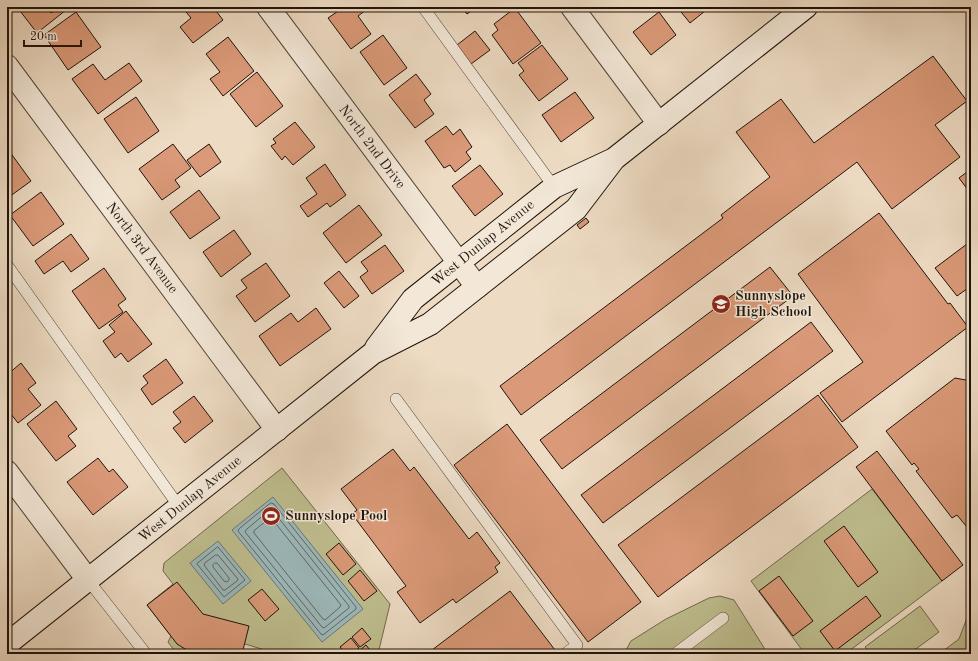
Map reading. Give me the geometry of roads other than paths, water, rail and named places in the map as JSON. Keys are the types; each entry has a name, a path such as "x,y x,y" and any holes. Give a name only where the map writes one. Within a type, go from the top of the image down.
{"main road":[{"name":"North 2nd Drive","path":"268,7 477,287"},
{"path":"572,7 659,124"},
{"name":"West Dunlap Avenue","path":"7,644 180,508 372,352 413,299 458,263 554,187 614,159 806,7"},
{"name":"North 3rd Avenue","path":"7,66 276,430"},
{"name":"West Dunlap Avenue","path":"372,352 430,324 576,209 614,159"},
{"path":"7,472 88,580"}],"lane":[{"path":"422,7 554,187"},
{"path":"7,265 180,508"},
{"path":"396,398 577,645 565,654"},
{"path":"88,580 146,654"},
{"path":"675,654 722,618"}],"water":[{"path":"273,497 363,609 322,642 232,530"},
{"path":"218,541 251,581 223,604 190,563"}],"place":[{"name":"Sunnyslope High School","path":"721,304"},
{"name":"Sunnyslope Pool","path":"271,516"}]}
